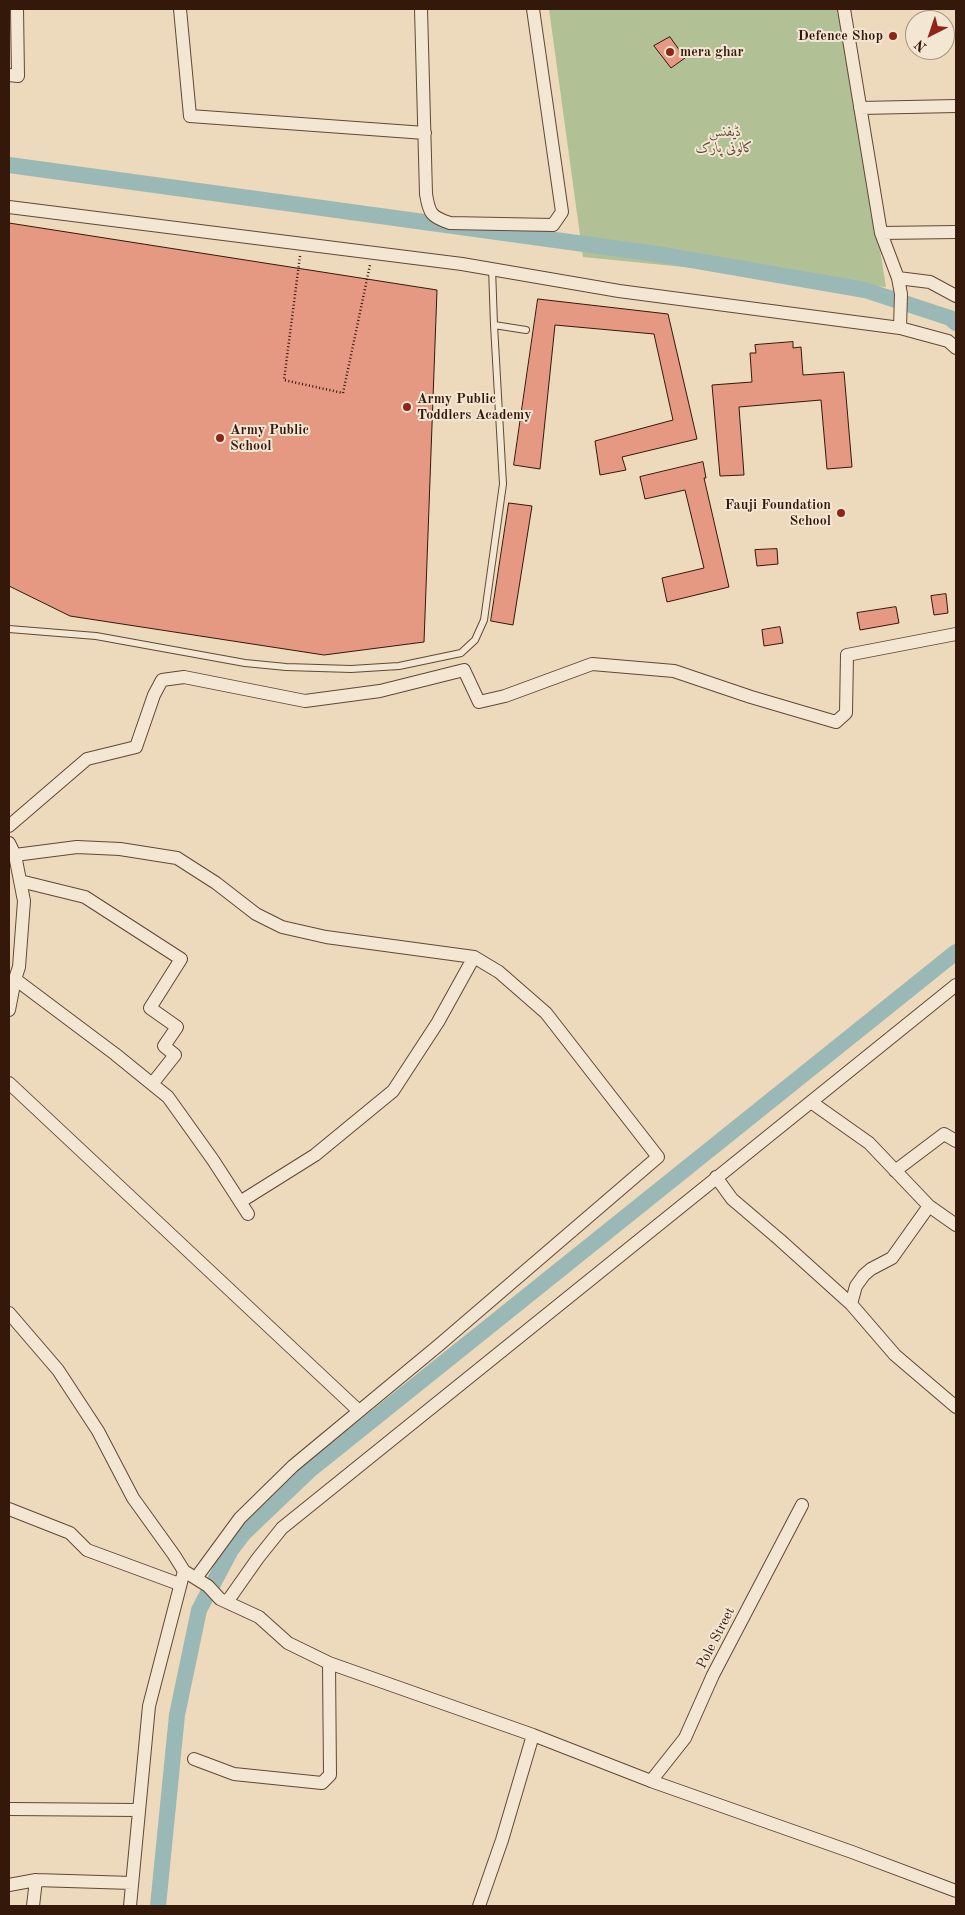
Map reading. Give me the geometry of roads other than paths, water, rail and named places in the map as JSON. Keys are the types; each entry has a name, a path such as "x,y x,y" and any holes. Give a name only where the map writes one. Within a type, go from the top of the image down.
{"street":[{"path":"9,76 18,76 16,9"},
{"path":"180,9 190,116 425,133"},
{"path":"422,9 426,194 429,210 437,219 450,223 552,225 562,212 533,9"},
{"path":"844,9 880,233 898,278 901,294 900,322"},
{"path":"860,108 956,106"},
{"path":"9,207 492,268 619,291 900,322 948,342 956,348"},
{"path":"880,233 956,232"},
{"path":"898,278 930,282 956,296"},
{"path":"9,826 87,759 136,747 154,695 162,680 184,676 305,700 380,691 464,670 479,702 505,696 592,664 674,671 751,697 836,722 846,713 847,655 956,634"},
{"path":"9,1010 19,967 24,901 12,849 120,848 177,858 216,883 256,914 282,927 326,937 474,957 499,972 546,1013 658,1157 439,1346 293,1466 240,1518 196,1578"},
{"path":"20,881 86,897 181,959 150,1008 177,1027 164,1046 175,1055 152,1084"},
{"path":"240,1202 315,1156 393,1091 438,1022 474,957"},
{"path":"15,979 115,1054 168,1097 248,1214"},
{"path":"223,1600 282,1528 956,985"},
{"path":"9,1083 359,1411"},
{"path":"811,1102 869,1143 929,1206 956,1225"},
{"path":"895,1171 944,1134 956,1141"},
{"path":"716,1177 732,1199 850,1304 895,1355 956,1407"},
{"path":"850,1304 856,1286 864,1275 892,1258 929,1206"},
{"path":"9,1313 58,1370 98,1431 132,1498 174,1555 182,1578 149,1706 130,1906"},
{"name":"Pole Street","path":"651,1781 685,1738 713,1675 802,1505"},
{"path":"9,1509 70,1533 87,1550 182,1578 196,1578 223,1600 259,1617 288,1643 329,1663 533,1735 651,1781 852,1852 956,1892"},
{"path":"194,1759 234,1774 322,1783 330,1775 329,1663"},
{"path":"479,1906 502,1840 533,1735"},
{"path":"9,1809 139,1810"},
{"path":"9,1885 36,1880 132,1883"},
{"path":"32,1906 36,1880"}],"lane":[{"path":"9,629 96,636 245,663 286,667 351,669 399,666 461,653 475,640 484,620 503,484 492,268"},
{"path":"494,325 526,330"}],"waterway":[{"path":"9,165 657,254 865,290 950,318 956,323"},
{"path":"158,1906 177,1715 199,1610 231,1550 244,1533 310,1470 956,952"}],"place":[{"name":"Defence Shop","path":"893,36"},
{"name":"mera ghar","path":"670,52"},
{"name":"Army Public Toddlers Academy","path":"407,407"},
{"name":"Army Public School","path":"220,438"},
{"name":"Fauji Foundation School","path":"841,513"}],"park label":[{"name":"ڈیفنس کالونی پارک","path":"725,140"}]}
